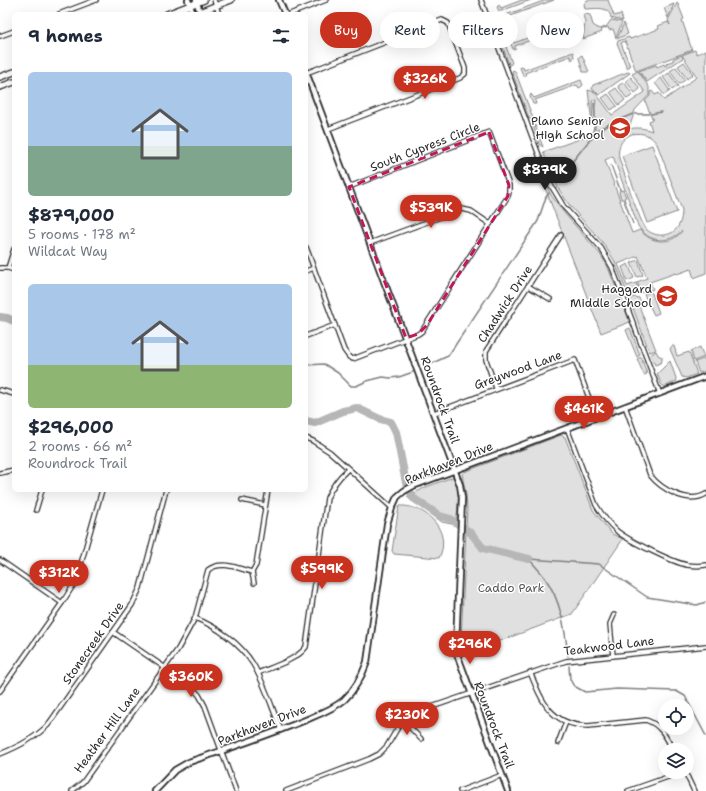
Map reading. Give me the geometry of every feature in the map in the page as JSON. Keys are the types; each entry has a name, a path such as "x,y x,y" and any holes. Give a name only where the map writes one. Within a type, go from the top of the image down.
{"main road":[{"path":"171,12 189,3 204,0"},
{"path":"198,12 215,3 231,0"},
{"path":"0,77 12,73"},
{"path":"0,87 12,83"}],"street":[{"path":"64,12 96,0"},
{"path":"280,0 284,12"},
{"path":"295,12 326,0"},
{"path":"481,0 549,182 564,207 600,248 612,267 660,394"},
{"path":"196,1 196,12"},
{"path":"189,3 195,12"},
{"path":"308,71 444,20 448,23 466,68 467,75 453,82 328,129"},
{"path":"0,36 12,32"},
{"name":"Roundrock Trail","path":"308,77 460,485 462,498 456,645 457,654 508,791"},
{"name":"South Cypress Circle","path":"349,187 489,132 509,185 508,196 490,224"},
{"path":"308,252 344,350 352,358 418,334 427,325 490,224 471,211 462,209 370,243"},
{"name":"Chadwick Drive","path":"496,388 486,360 486,351 561,235"},
{"path":"8,268 12,255"},
{"path":"0,268 12,269"},
{"path":"308,270 314,268"},
{"path":"528,286 550,299"},
{"path":"308,335 335,325"},
{"name":"Greywood Lane","path":"434,413 496,388 575,360 596,417"},
{"name":"Parkhaven Drive","path":"155,791 175,770 189,762 281,730 324,712 343,700 351,692 368,662 387,524 397,497 404,491 455,470 706,376"},
{"path":"0,390 12,393"},
{"path":"625,406 650,475 657,484 677,494 687,497 696,498 706,494"},
{"path":"567,428 596,505 611,525 623,535 676,561 692,566 706,565"},
{"path":"308,439 330,452 392,508"},
{"path":"258,673 299,655 306,647 327,498 336,480 348,469"},
{"path":"0,473 12,470"},
{"path":"36,510 41,492"},
{"path":"0,691 76,581 101,492"},
{"name":"Stonecreek Drive","path":"0,754 33,738 48,725 113,632 124,619 140,588 165,492"},
{"path":"254,582 252,572 256,565 264,505 267,492"},
{"path":"242,500 264,505"},
{"path":"0,560 62,603"},
{"name":"Heather Hill Lane","path":"72,791 83,782 166,668 178,649 195,618 208,570 222,564 252,572"},
{"path":"613,656 610,624 614,615"},
{"path":"195,618 205,622 221,632 234,643 252,663 258,673 281,730"},
{"path":"113,632 190,685 199,696 205,706 236,791"},
{"name":"Teakwood Lane","path":"286,791 379,754 387,746 395,731 404,721 420,711 530,672 566,661 706,646"},
{"path":"530,672 538,692 554,716 566,722 580,726 646,720 662,729 669,743"},
{"path":"404,721 421,739"},
{"path":"558,743 566,722"},
{"path":"460,791 502,775"},
{"path":"628,791 663,779"},
{"path":"687,779 694,791"}],"highlighted area":[{"path":"489,132 509,185 508,196 427,325 418,334 406,338 349,187"}],"green space":[{"path":"522,0 531,0 501,11 499,11 497,7 499,5 501,8"},
{"path":"546,0 554,0 518,13 514,12"},
{"path":"587,0 608,0 614,16 621,14 623,21 611,18 608,11 605,9 585,9 584,4"},
{"path":"677,3 684,19 682,20 692,50 636,71 625,41 621,43 630,66 627,68 617,43 618,41 629,37 630,39 659,29 658,26 668,22 670,25 668,20"},
{"path":"674,4 668,18 664,8"},
{"path":"584,14 590,15 593,25 599,29 606,27 611,20 622,22 616,38 613,29 609,30 608,27 601,30 602,32 584,39"},
{"path":"624,23 628,34 617,39"},
{"path":"526,38 526,42 518,45 518,41"},
{"path":"503,48 507,48 512,63 510,65"},
{"path":"695,50 697,54 706,50 706,273 694,278 691,269 677,274 676,273 650,282 653,289 643,293 637,282 647,278 638,256 618,264 627,286 636,283 639,290 628,290 625,288 614,260 603,243 570,206 558,188 543,152 585,137 591,140 611,124 595,130 596,100 593,100 592,102 592,123 588,90 595,92 612,115 645,92 632,74 638,71 649,87 649,95 635,110 629,129 640,128 652,131 649,121 654,119 652,118 645,101 650,96 650,92 652,91 655,95 659,93 664,100 697,77 682,55","holes":["640,133 652,138 657,144 682,210 679,225 670,234 656,235 647,230 636,207 619,158 619,150 623,140 632,134","613,156 638,226 642,232 640,230 632,233 605,160","682,231 677,236 667,241 661,241 649,238 642,232 659,240 665,240"]},
{"path":"573,52 574,57 572,60 570,56 525,73 526,76 523,76 520,67 523,67 524,70"},
{"path":"582,55 589,72 583,72 579,58"},
{"path":"681,55 683,58 647,82 639,71 656,65 657,67 664,64 665,66 667,65 666,63 673,61 673,59"},
{"path":"684,62 693,74 687,79 678,66"},
{"path":"676,67 685,80 679,84 670,71"},
{"path":"513,70 515,71 533,118 532,119 529,119 512,72"},
{"path":"628,72 630,73 599,95 592,89 593,85"},
{"path":"669,73 678,86 672,90 663,77"},
{"path":"631,77 640,89 635,93 626,81"},
{"path":"661,78 670,91 664,95 655,83"},
{"path":"581,80 583,85 581,87 579,88 577,85 535,100 536,104 533,104 530,97 531,94 534,98"},
{"path":"624,82 633,95 627,99 618,86"},
{"path":"616,88 625,100 619,105 610,92"},
{"path":"608,94 617,106 611,110 602,98"},
{"path":"533,125 535,125 543,147 539,144"},
{"path":"652,145 677,212 647,223 622,156"},
{"path":"611,165 621,191 623,190 626,197 624,198 633,224 623,199 621,199 620,191"},
{"path":"544,179 551,195 565,214 600,254 607,265 630,322 601,333 542,180"},
{"path":"638,260 643,275 637,277 631,263"},
{"path":"628,264 634,278 627,281 622,267"},
{"path":"650,292 652,293 659,313 654,315 644,294"},
{"path":"633,297 639,298 642,303 638,303 656,350 649,351 630,300"},
{"path":"630,328 640,355 637,357 626,330"},
{"path":"674,346 677,356 689,352 697,374 686,378 682,377 670,349"},
{"path":"700,347 704,357 694,361 691,351"},
{"path":"656,351 658,355 662,357 662,361 655,365 650,355"},
{"path":"641,357 647,374 644,375 637,359"},
{"path":"706,358 706,371 699,373 695,362"},
{"path":"670,361 677,381 664,387 662,386 657,374"},
{"name":"Caddo Park","path":"561,435 565,437 593,510 612,534 623,539 572,614 487,646 485,642 462,650 461,641 467,508 462,474"},
{"path":"453,477 456,482 458,494 456,525 442,522 407,497 426,487"},
{"path":"399,506 418,509 427,514 434,521 442,538 442,548 439,558 394,554 392,551"}],"waterway":[{"path":"556,182 592,137 595,122 594,103"},
{"path":"651,114 661,112"},
{"path":"592,135 611,123 633,114"},
{"path":"635,114 649,114"},
{"path":"424,367 448,356 538,221 546,197 549,193"},
{"path":"0,317 12,320"},
{"path":"308,365 324,364 338,373 351,386 356,386 367,381 383,377 399,377 413,372"},
{"path":"308,421 315,423 343,411 357,408 380,419 391,422 396,432 406,483"},
{"path":"411,493 413,498 440,516 451,519 471,533 483,548 529,559"},
{"path":"529,559 599,564 647,597 697,605 706,602"},
{"path":"529,559 545,578 559,605 564,625 568,656"},
{"path":"569,666 570,679 572,683 574,686 585,692 617,689 676,691 685,696 706,736"}],"place":[{"name":"Plano Senior High School","path":"620,128"},
{"name":"Haggard Middle School","path":"667,296"}]}
